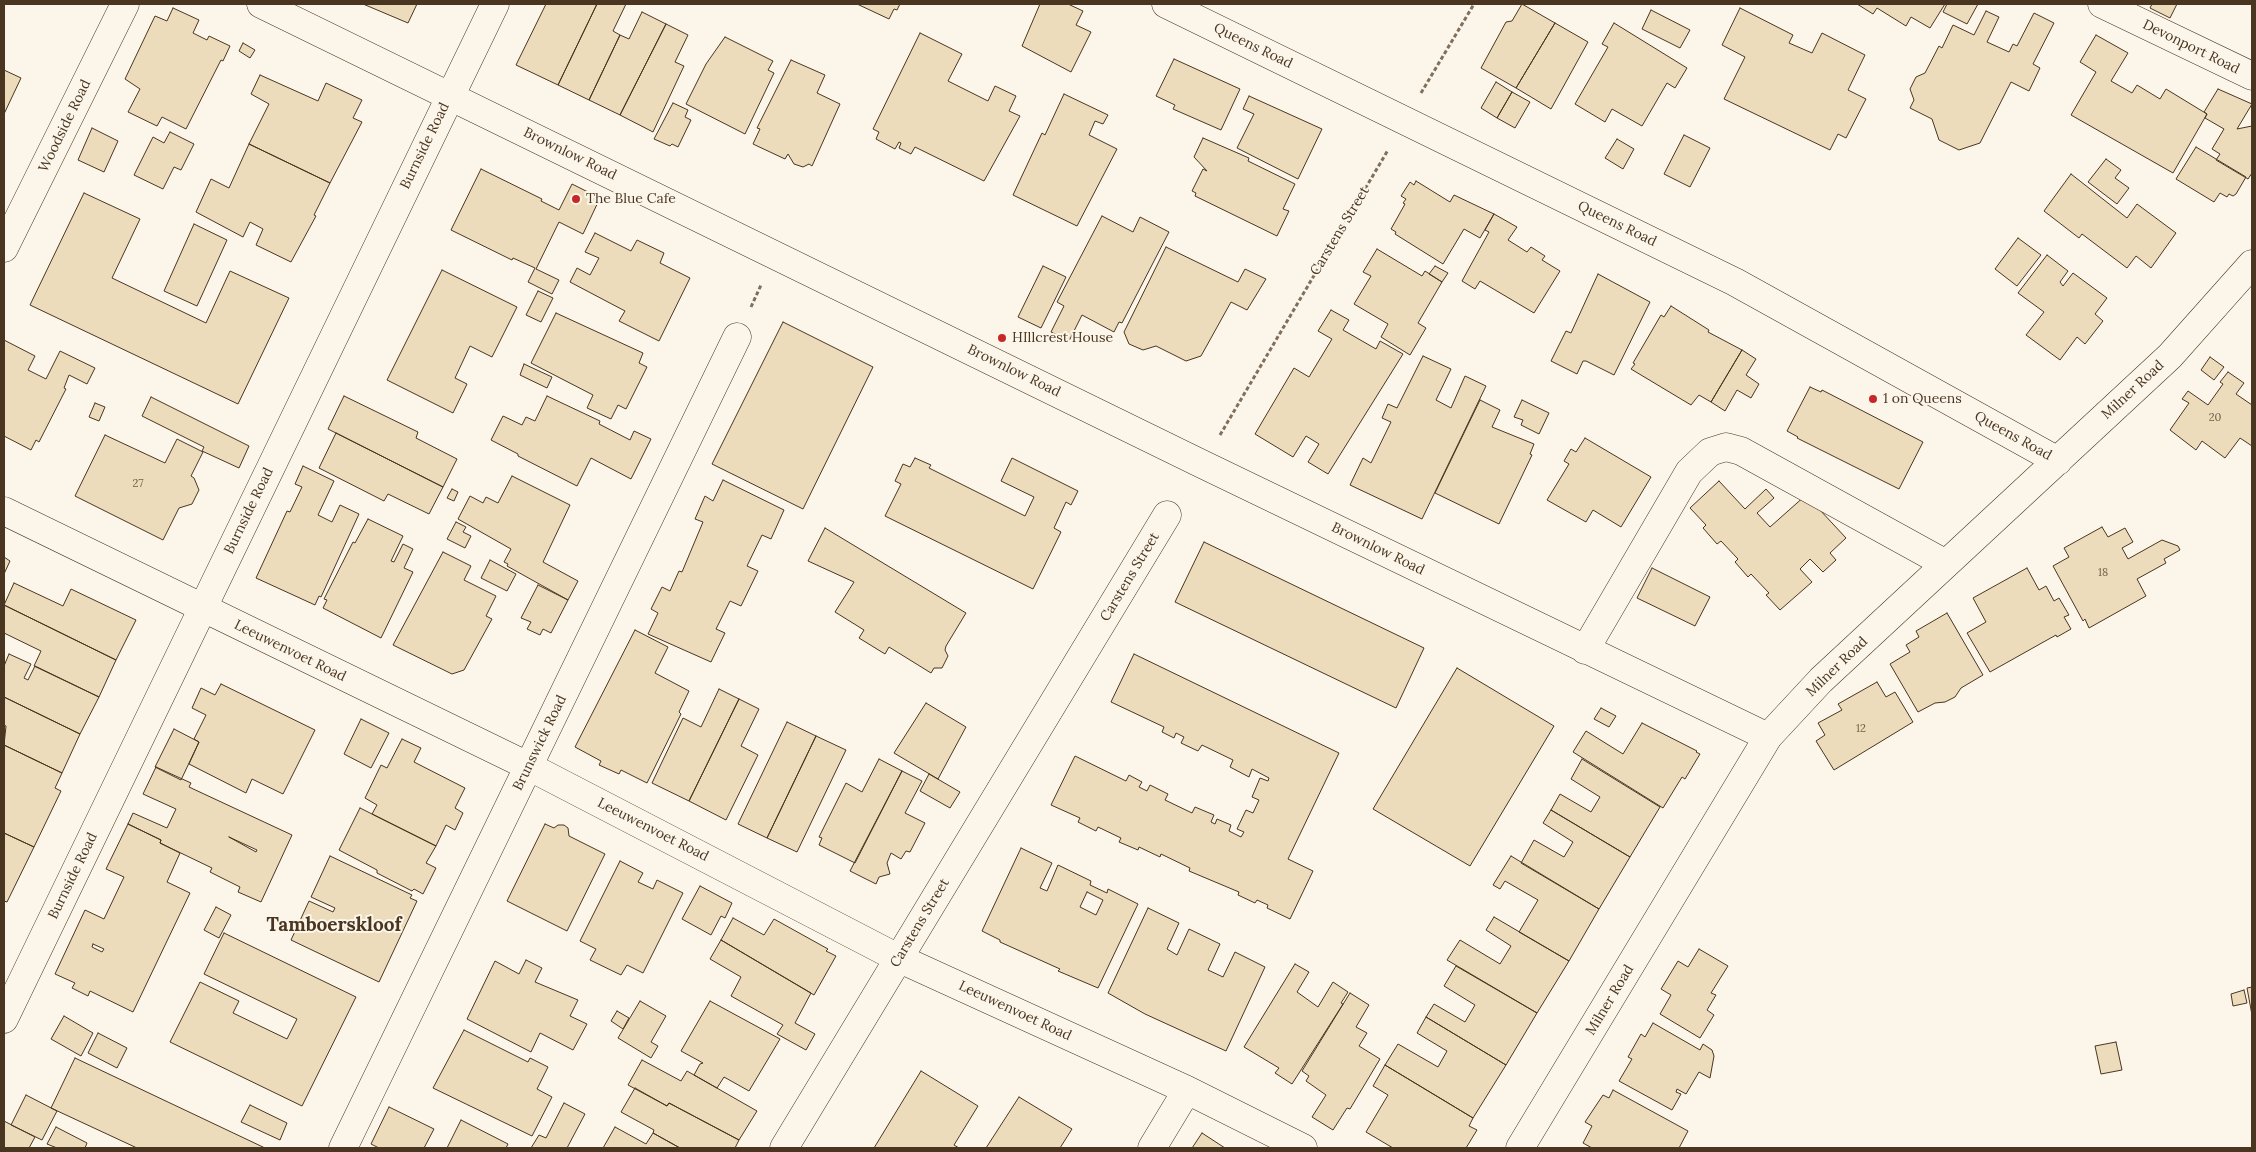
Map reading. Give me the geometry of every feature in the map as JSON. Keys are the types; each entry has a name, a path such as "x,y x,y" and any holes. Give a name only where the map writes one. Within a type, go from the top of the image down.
{"street":[{"name":"Woodside Road","path":"4,248 125,4"},
{"name":"Brownlow Road","path":"262,4 1202,464 1768,737"},
{"name":"Burnside Road","path":"4,1019 495,4"},
{"name":"Queens Road","path":"1166,4 1735,282 2058,461"},
{"name":"Devonport Road","path":"2102,4 2252,76"},
{"name":"Milner Road","path":"1520,1148 1768,737 1821,680 2170,356 2252,264"},
{"name":"Brunswick Road","path":"343,1148 737,337"},
{"path":"1585,650 1689,472 1710,452 1726,447 1741,451 1946,564"},
{"name":"Leeuwenvoet Road","path":"4,511 528,766 898,958 1187,1090 1303,1148"},
{"name":"Carstens Street","path":"784,1148 1167,515"},
{"path":"1152,1148 1187,1090"}],"path":[{"name":"Carstens Street","path":"1202,464 1474,4"},
{"path":"737,337 776,254"}],"building":[{"path":"363,4 417,4 408,23"},
{"path":"546,4 597,4 558,85 516,65"},
{"path":"597,4 626,4 613,31 620,35 589,100 558,85"},
{"path":"857,4 900,4 897,10 894,9 889,19"},
{"path":"1040,4 1068,4 1083,11 1076,25 1091,32 1071,72 1022,46"},
{"path":"1522,4 1555,23 1516,88 1481,68 1506,22 1512,21"},
{"path":"1857,4 1945,4 1930,28 1911,17 1906,26 1877,8 1873,14"},
{"path":"1947,4 1978,4 1967,24 1943,12"},
{"path":"2152,4 2177,4 2170,18 2150,8"},
{"path":"173,8 199,20 193,33 207,40 209,36 230,46 186,129 162,117 157,126 128,112 140,89 125,79 155,16 167,21"},
{"path":"1740,8 1793,35 1789,43 1812,53 1822,33 1865,55 1848,90 1866,99 1846,138 1838,134 1830,150 1724,99 1745,57 1722,45"},
{"path":"1651,10 1690,30 1680,48 1642,29"},
{"path":"1986,11 1999,17 1987,42 2009,52 2013,44 2017,46 2034,13 2054,23 2033,64 2040,68 2029,91 2011,82 1980,143 1959,150 1939,140 1932,119 1910,108 1914,100 1910,89 1916,77 1925,73 1939,46 1942,48 1953,25 1974,35"},
{"path":"642,12 666,24 620,115 589,100 620,35 629,39"},
{"path":"1555,23 1588,42 1551,109 1516,88"},
{"path":"1614,23 1687,68 1675,88 1667,83 1642,126 1612,109 1605,122 1575,104 1608,47 1602,44"},
{"path":"666,24 688,35 675,62 684,66 653,132 620,115"},
{"path":"920,33 962,54 948,81 988,101 995,86 1016,96 1009,111 1020,116 984,181 915,147 911,154 899,148 901,143 899,142 895,149 876,139 879,132 873,129"},
{"path":"2096,35 2128,53 2111,81 2132,93 2137,85 2160,99 2166,89 2207,114 2173,173 2071,115 2096,72 2080,62"},
{"path":"725,37 773,61 768,70 774,73 745,134 686,104 706,64"},
{"path":"243,43 255,50 250,58 239,51"},
{"path":"1174,59 1240,89 1221,130 1173,109 1175,105 1156,96"},
{"path":"791,60 825,75 817,93 840,104 812,166 809,164 803,167 794,164 788,154 785,159 753,144 760,129 757,128"},
{"path":"4,70 21,78 4,114"},
{"path":"260,75 318,101 326,83 362,100 353,118 362,122 330,183 249,144 269,104 251,94"},
{"path":"1496,82 1512,92 1497,118 1481,108"},
{"path":"2218,89 2252,104 2237,129 2252,126 2252,173 2248,179 2216,160 2220,154 2212,149 2224,129 2205,118 2207,114 2204,112"},
{"path":"1512,92 1530,102 1515,128 1497,118"},
{"path":"1064,94 1108,115 1103,124 1095,121 1089,135 1117,149 1077,226 1013,195 1042,133 1045,135"},
{"path":"1249,96 1322,129 1298,179 1237,148 1254,114 1243,109"},
{"path":"673,103 688,110 685,117 691,120 678,147 672,144 670,146 654,139"},
{"path":"92,128 118,141 104,172 78,160"},
{"path":"170,132 194,144 181,170 174,167 163,189 134,175 153,137 164,143"},
{"path":"1684,135 1710,148 1690,187 1664,174"},
{"path":"1203,138 1249,158 1248,161 1295,184 1283,209 1289,211 1277,236 1195,196 1196,193 1192,191 1203,169 1207,171 1194,157"},
{"path":"1617,139 1634,149 1623,169 1605,158"},
{"path":"249,144 330,183 314,215 316,216 291,262 256,245 263,229 250,222 243,237 196,212 211,179 229,188"},
{"path":"2196,147 2246,177 2236,194 2233,196 2229,194 2227,197 2220,193 2214,202 2176,179"},
{"path":"2106,159 2121,170 2115,178 2129,188 2117,204 2088,182"},
{"path":"481,169 542,199 541,201 559,210 572,184 600,198 583,234 559,222 536,269 559,280 552,294 528,282 535,268 513,258 512,260 451,230"},
{"path":"2071,174 2127,218 2137,204 2176,233 2151,268 2136,256 2127,268 2082,234 2079,238 2044,211"},
{"path":"1416,181 1450,202 1454,195 1494,214 1480,238 1464,229 1443,264 1395,234 1396,232 1391,229 1405,204 1403,203 1406,199 1401,196 1410,182 1414,185"},
{"path":"84,193 140,219 112,278 206,323 230,271 289,298 238,404 30,305"},
{"path":"1494,214 1517,227 1508,240 1527,252 1531,247 1545,256 1542,260 1560,271 1534,313 1480,281 1475,289 1462,281 1489,232 1485,230"},
{"path":"1102,216 1133,232 1140,217 1169,232 1122,323 1119,322 1114,332 1082,315 1069,341 1051,332 1064,306 1057,302"},
{"path":"194,224 227,240 197,306 164,291"},
{"path":"595,233 631,251 637,240 664,253 660,263 690,278 659,341 619,321 625,311 570,282 577,268 590,275 599,258 585,252"},
{"path":"2018,238 2041,255 2017,286 1995,269"},
{"path":"1166,247 1238,282 1245,269 1266,279 1247,310 1231,302 1201,356 1186,361 1156,346 1143,350 1129,344 1124,332"},
{"path":"1377,249 1422,276 1425,271 1442,282 1418,323 1426,328 1410,355 1381,337 1388,324 1354,304 1371,276 1363,272"},
{"path":"2047,255 2068,271 2060,282 2063,286 2073,273 2107,298 2095,314 2103,321 2085,344 2077,337 2060,360 2026,335 2044,312 2018,293"},
{"path":"1043,266 1066,277 1041,328 1018,317"},
{"path":"1435,266 1448,273 1442,282 1429,274"},
{"path":"442,270 517,307 492,357 470,346 455,378 467,384 453,413 387,380"},
{"path":"1598,274 1650,302 1614,375 1586,361 1583,361 1577,374 1551,361 1566,331 1571,333"},
{"path":"538,291 553,298 541,322 526,315"},
{"path":"1671,306 1709,330 1708,332 1742,350 1711,402 1699,395 1691,405 1631,369 1661,315 1664,317"},
{"path":"1331,310 1349,320 1343,330 1376,349 1380,341 1403,354 1328,474 1308,462 1319,444 1306,436 1293,457 1255,434 1294,368 1309,377 1332,339 1318,331"},
{"path":"556,313 643,353 639,363 647,367 626,409 618,405 611,419 587,408 593,395 531,363"},
{"path":"783,322 873,367 803,509 712,464"},
{"path":"4,340 35,356 28,370 46,379 60,351 95,368 87,384 69,375 64,388 66,389 39,442 36,440 31,450 4,436"},
{"path":"1742,350 1756,359 1746,375 1759,384 1751,398 1737,390 1725,411 1711,402"},
{"path":"1423,356 1451,369 1436,400 1451,408 1465,376 1486,386 1422,519 1350,485 1363,458 1371,463 1391,422 1382,418 1388,404 1397,408"},
{"path":"2210,357 2224,367 2214,380 2201,370"},
{"path":"524,364 552,377 547,388 520,375"},
{"path":"2228,372 2244,383 2236,394 2252,405 2252,446 2240,438 2225,458 2202,441 2196,450 2170,430 2189,403 2182,399 2188,391 2208,405 2223,384 2220,382"},
{"path":"1810,387 1821,392 1822,390 1923,442 1899,489 1797,438 1787,431"},
{"path":"344,396 418,432 416,438 457,459 443,487 328,429"},
{"path":"547,396 600,421 599,424 630,440 634,431 651,439 631,479 591,458 577,486 491,440 503,416 522,425 526,417 535,421"},
{"path":"151,397 249,446 239,468 202,451 204,447 142,416"},
{"path":"1480,400 1500,410 1492,427 1534,444 1530,454 1532,455 1499,524 1435,493"},
{"path":"1522,400 1549,413 1539,434 1521,425 1523,420 1514,417"},
{"path":"95,403 105,407 99,421 89,417"},
{"path":"336,433 443,487 429,514 388,494 384,501 319,468"},
{"path":"105,435 165,463 177,439 203,452 191,476 194,478 199,490 192,504 179,508 163,540 75,496"},
{"path":"1585,438 1651,477 1621,527 1593,510 1586,522 1547,500 1569,464 1564,461 1571,449 1576,452"},
{"path":"915,458 931,465 929,468 1025,516 1034,497 1001,481 1012,458 1078,491 1071,505 1066,502 1054,528 1061,532 1033,589 885,516 901,484 895,481 903,464 910,467"},
{"path":"303,466 334,481 318,515 332,522 340,505 359,514 321,597 319,596 315,605 256,578 287,511 290,512 302,487 295,484"},
{"path":"512,476 570,505 543,562 578,581 568,600 507,566 508,564 504,562 511,549 458,519 470,496 483,503 486,497 498,503"},
{"path":"723,480 784,510 771,539 762,535 747,566 758,571 741,606 730,601 716,629 725,633 711,662 648,634 658,613 651,609 662,587 670,591 679,571 682,572 703,522 695,519 705,496 713,501"},
{"path":"1719,481 1745,509 1766,489 1774,498 1757,513 1770,527 1806,495 1846,538 1830,553 1836,560 1823,572 1810,559 1800,569 1812,582 1780,610 1766,595 1769,593 1751,574 1748,577 1735,562 1738,559 1721,541 1717,544 1703,528 1706,525 1690,508"},
{"path":"452,489 458,492 454,501 447,498"},
{"path":"368,519 403,536 391,561 394,562 403,544 413,549 404,568 413,572 381,638 323,608 327,600 324,599 353,542 355,543"},
{"path":"456,522 466,527 463,532 471,536 465,548 447,539"},
{"path":"2102,527 2108,537 2125,528 2133,542 2122,548 2128,559 2162,540 2178,546 2180,550 2164,559 2166,563 2137,579 2146,596 2089,628 2085,619 2083,621 2053,566 2069,557 2064,548"},
{"path":"825,528 966,613 946,646 945,650 948,656 942,668 934,668 931,673 889,647 885,654 859,638 864,630 835,612 854,582 808,561"},
{"path":"1204,542 1424,648 1396,708 1175,602"},
{"path":"443,552 471,566 464,580 496,596 486,616 492,619 464,670 452,674 393,645"},
{"path":"4,557 10,561 4,574"},
{"path":"490,560 516,574 507,591 481,578"},
{"path":"1652,568 1710,597 1695,626 1637,598"},
{"path":"2027,568 2039,590 2046,586 2054,601 2059,598 2069,615 2064,617 2071,629 2057,637 2056,635 1990,672 1967,633 1986,622 1973,598"},
{"path":"14,583 63,606 71,589 136,620 116,660 4,605"},
{"path":"538,585 568,600 551,633 543,629 540,635 527,629 531,622 521,618"},
{"path":"4,605 116,660 99,697 34,666 41,651 4,633"},
{"path":"1947,613 1983,675 1961,688 1955,697 1945,702 1935,703 1918,712 1890,664 1910,652 1906,645 1919,637 1916,631"},
{"path":"635,630 668,647 655,673 689,691 679,712 681,714 647,783 621,770 619,774 599,765 601,761 575,747"},
{"path":"9,654 31,664 24,678 28,680 35,666 99,697 80,734 4,697 4,666"},
{"path":"1134,654 1339,753 1288,859 1313,871 1290,919 1267,908 1268,905 1257,900 1255,903 1238,895 1239,892 1189,871 1190,868 1161,854 1160,857 1139,847 1138,850 1119,842 1121,838 1098,827 1096,831 1078,822 1080,818 1051,805 1075,756 1126,781 1129,775 1142,782 1139,787 1147,791 1150,785 1168,794 1165,800 1192,813 1195,807 1214,815 1211,822 1215,824 1217,819 1231,825 1229,831 1241,837 1244,832 1237,829 1246,810 1253,813 1259,800 1252,797 1260,778 1268,781 1269,778 1252,769 1249,777 1230,767 1233,760 1202,745 1198,751 1181,743 1184,737 1176,733 1174,738 1162,732 1164,727 1111,702"},
{"path":"1457,668 1554,726 1470,866 1373,809"},
{"path":"1877,682 1886,697 1895,692 1913,722 1834,770 1816,741 1825,735 1818,723 1842,710 1838,704"},
{"path":"221,684 315,730 283,794 252,779 246,793 189,764 199,742 194,739 206,715 192,708 201,688 215,695"},
{"path":"719,689 739,699 689,801 652,783 683,718 701,727"},
{"path":"4,697 80,734 62,773 4,745 6,726 4,725"},
{"path":"739,699 759,709 741,746 758,755 726,820 689,801"},
{"path":"926,703 966,727 938,779 894,753"},
{"path":"1601,708 1616,716 1609,727 1594,719"},
{"path":"361,719 389,733 371,768 344,754"},
{"path":"787,722 816,736 767,838 738,824"},
{"path":"1642,723 1700,754 1685,779 1682,777 1663,808 1573,752 1586,731 1623,754"},
{"path":"174,729 199,742 181,780 155,767"},
{"path":"816,736 846,750 797,852 767,838"},
{"path":"402,739 421,748 414,762 465,788 455,808 463,813 455,830 446,825 436,846 372,814 377,805 365,798 381,765 387,768"},
{"path":"4,745 62,773 55,788 61,791 34,847 4,833"},
{"path":"879,759 902,771 855,863 819,845 822,838 819,837 846,783 862,792"},
{"path":"1582,759 1660,807 1630,857 1551,810 1560,794 1591,812 1600,797 1571,779"},
{"path":"156,767 191,783 189,787 292,835 261,902 238,892 240,887 210,872 212,868 160,843 161,840 128,824 133,813 167,828 176,809 143,794","holes":["229,837 257,850 256,852"]},
{"path":"902,771 922,781 905,813 925,823 910,852 906,851 901,859 891,853 887,863 890,874 879,877 876,884 850,871"},
{"path":"929,774 960,792 950,808 920,791"},
{"path":"360,808 436,846 426,863 436,868 423,894 414,889 412,891 377,873 377,870 339,850"},
{"path":"1551,810 1630,857 1599,909 1521,863 1534,840 1564,857 1573,842 1543,823"},
{"path":"128,824 161,840 160,843 180,853 167,882 190,893 133,1012 90,991 88,996 72,988 75,983 55,974 85,910 104,919 124,877 106,869","holes":["93,944 104,949 102,952 92,947"]},
{"path":"545,824 554,828 558,825 564,825 568,828 569,836 605,854 567,931 507,901"},
{"path":"4,833 34,847 7,902 4,901"},
{"path":"1021,848 1052,863 1040,888 1047,891 1058,865 1091,881 1090,885 1107,893 1108,889 1138,904 1098,988 1058,971 1060,969 1000,942 1000,940 982,931","holes":["1087,892 1103,900 1096,915 1080,907"]},
{"path":"330,856 412,895 410,898 417,901 379,982 291,940 309,901 333,912 335,908 311,897"},
{"path":"1511,856 1599,909 1569,961 1519,932 1538,900 1505,881 1500,889 1493,885"},
{"path":"620,861 643,873 638,882 653,889 657,880 683,893 643,973 627,965 621,975 590,960 596,949 580,941"},
{"path":"700,886 732,903 725,918 721,916 711,935 682,919"},
{"path":"216,907 231,915 219,938 204,930"},
{"path":"1148,908 1179,923 1167,949 1177,955 1189,929 1220,944 1208,970 1223,977 1235,952 1265,967 1226,1051 1145,1014 1108,993"},
{"path":"1494,917 1569,961 1537,1013 1447,960 1460,940 1500,964 1511,946 1486,930"},
{"path":"733,918 764,935 774,919 828,949 826,951 836,956 814,995 721,940"},
{"path":"224,933 356,997 302,1106 170,1042 200,982 239,1001 233,1013 287,1039 297,1019 204,974"},
{"path":"721,940 811,993 795,1023 815,1034 806,1050 777,1034 783,1025 731,996 741,977 710,959"},
{"path":"1699,949 1728,966 1711,993 1716,995 1707,1010 1714,1015 1700,1038 1660,1014 1671,995 1661,989 1678,961 1688,967"},
{"path":"526,960 542,968 535,982 578,1000 570,1016 587,1024 573,1050 540,1033 531,1052 467,1019 495,961 519,974"},
{"path":"1295,964 1309,972 1297,992 1318,1007 1333,982 1348,992 1341,1003 1343,1004 1292,1084 1275,1073 1279,1068 1244,1047"},
{"path":"1456,966 1537,1013 1506,1065 1426,1017 1434,1004 1465,1022 1475,1005 1444,986"},
{"path":"2252,987 2252,1015 2247,988"},
{"path":"2244,990 2247,1003 2233,1006 2231,994"},
{"path":"1350,993 1369,1005 1356,1027 1367,1033 1359,1046 1380,1059 1350,1109 1347,1108 1333,1130 1312,1117 1326,1095 1306,1081 1309,1076 1302,1071"},
{"path":"640,1001 666,1016 651,1042 658,1046 651,1058 618,1038"},
{"path":"710,1001 780,1039 749,1091 724,1077 717,1088 694,1075 700,1064 703,1063 681,1051"},
{"path":"617,1011 629,1018 623,1029 611,1021"},
{"path":"64,1016 93,1033 81,1056 51,1039"},
{"path":"1426,1017 1506,1065 1473,1118 1385,1065 1398,1044 1438,1067 1447,1051 1417,1033"},
{"path":"1653,1023 1700,1050 1703,1044 1712,1050 1714,1056 1710,1078 1699,1072 1686,1094 1677,1089 1676,1092 1681,1094 1672,1110 1619,1081 1632,1059 1628,1057 1641,1034 1645,1037"},
{"path":"464,1030 528,1062 530,1058 548,1067 537,1089 552,1097 532,1136 433,1088"},
{"path":"98,1033 127,1048 117,1068 88,1053"},
{"path":"2116,1042 2122,1070 2101,1074 2095,1046"},
{"path":"75,1058 265,1148 137,1148 51,1108"},
{"path":"642,1060 681,1081 687,1071 757,1111 739,1140 669,1103 667,1106 628,1085"},
{"path":"1385,1065 1473,1118 1469,1126 1477,1130 1466,1148 1393,1148 1366,1132 1388,1095 1373,1086"},
{"path":"921,1071 978,1106 954,1145 959,1148 874,1148"},
{"path":"635,1088 667,1106 669,1103 739,1140 735,1148 680,1148 653,1133 654,1130 621,1112"},
{"path":"1613,1090 1688,1131 1679,1148 1592,1148 1583,1143 1592,1126 1585,1122 1603,1095 1609,1098"},
{"path":"26,1095 57,1111 42,1140 11,1125"},
{"path":"1019,1097 1072,1129 1060,1148 986,1148"},
{"path":"564,1103 585,1114 567,1148 531,1148 539,1135 546,1138"},
{"path":"250,1105 287,1123 280,1140 241,1122"},
{"path":"389,1107 434,1129 424,1148 379,1148 371,1144"},
{"path":"461,1120 508,1144 506,1148 447,1148"},
{"path":"4,1121 35,1137 29,1148 4,1148"},
{"path":"56,1127 87,1143 85,1148 57,1148 47,1144"},
{"path":"615,1127 646,1144 653,1133 680,1148 603,1148"},
{"path":"1202,1133 1225,1148 1192,1148"}],"place":[{"name":"The Blue Cafe","path":"576,199"},
{"name":"HIllcrest House","path":"1002,338"},
{"name":"1 on Queens","path":"1873,399"}],"district":[{"name":"Tamboerskloof","path":"334,926"}]}
